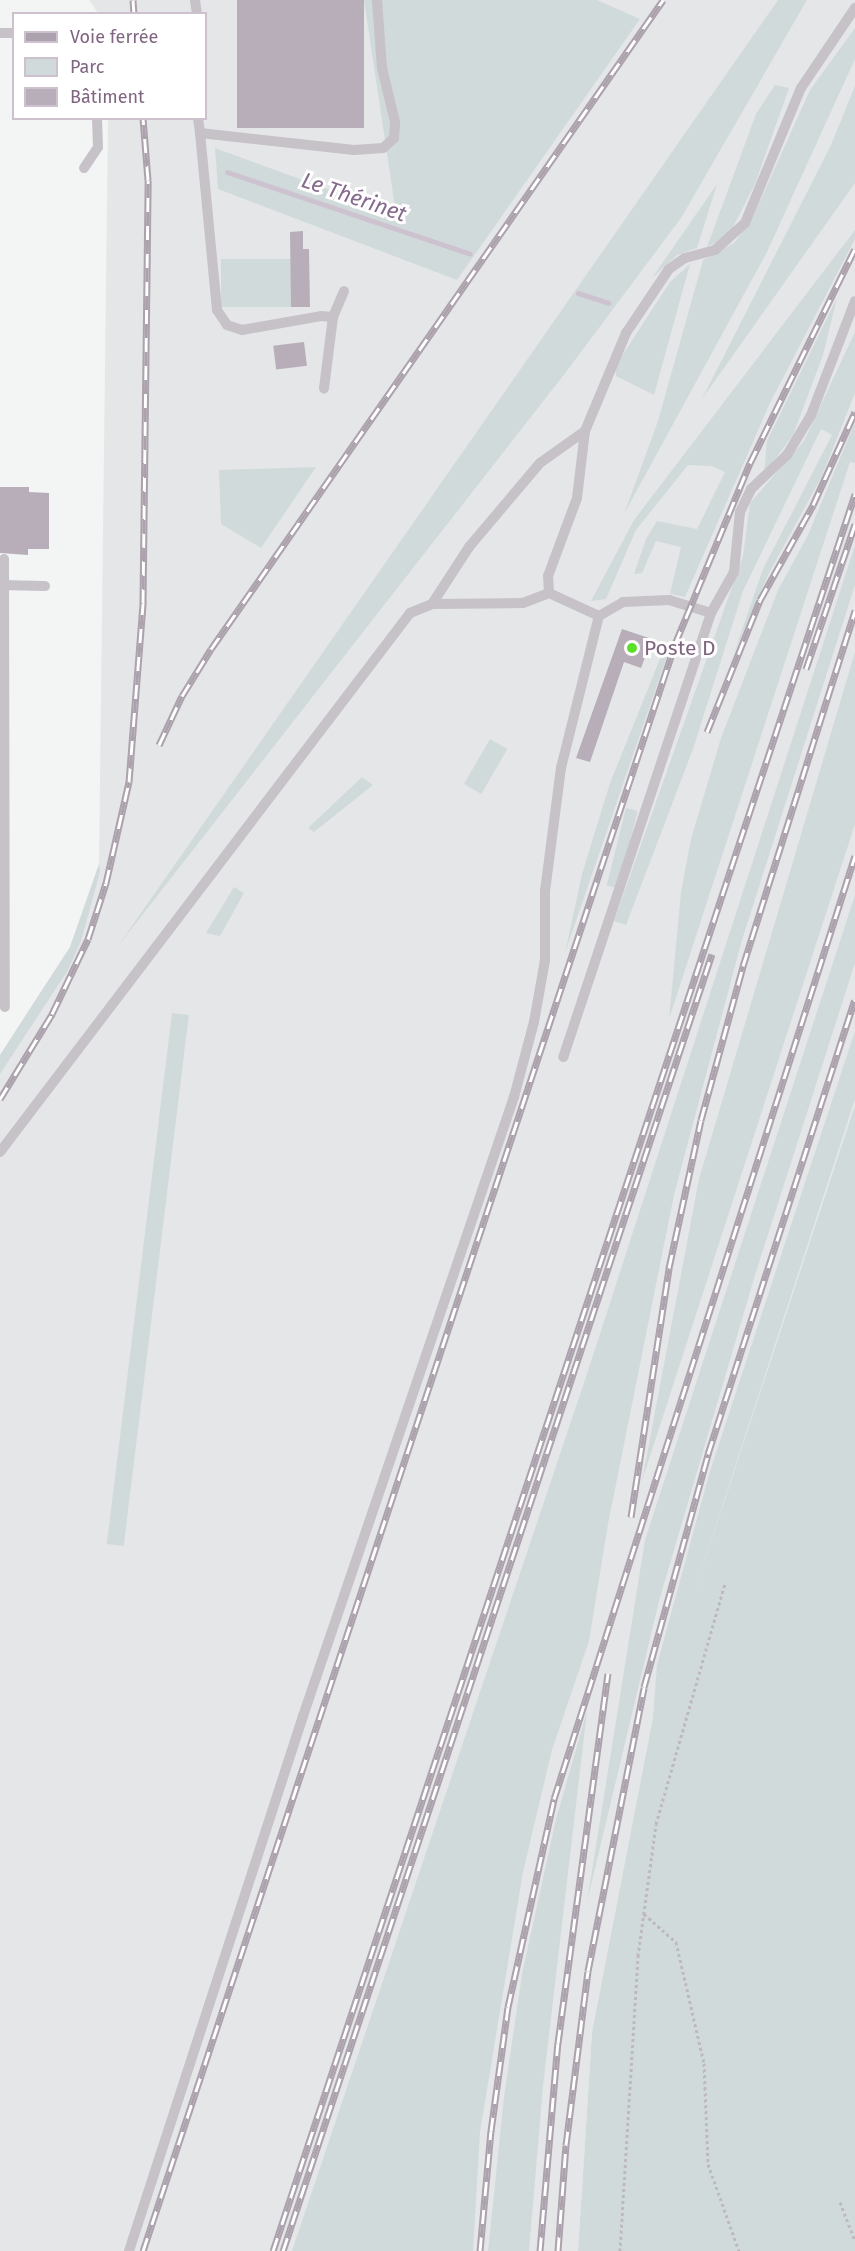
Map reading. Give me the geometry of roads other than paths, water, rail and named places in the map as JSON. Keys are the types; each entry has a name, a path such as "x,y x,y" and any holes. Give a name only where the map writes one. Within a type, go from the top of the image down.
{"lane":[{"path":"200,133 354,150 376,150 389,144 394,138 395,122 382,68 376,0"},
{"path":"549,594 548,576 577,498 585,431 626,333 669,269 686,258 715,250 745,223 801,88 855,8"},
{"path":"84,168 98,147 98,120"},
{"path":"198,120 216,299 222,319 234,329 242,330 333,317"},
{"path":"324,388 333,317 344,291"},
{"path":"563,1057 711,613 734,572 744,505 751,489 787,455 812,415 855,301"},
{"path":"432,604 469,547 540,463 585,431"},
{"path":"4,559 2,585 5,1007"},
{"path":"2,585 45,586"},
{"path":"0,1152 410,613 432,604 523,603 549,594 599,616"},
{"path":"129,2251 303,1716 514,1097 534,1022 545,960 545,891 561,768 599,616 623,602 650,599 669,600 711,613"}],"waterway":[{"name":"Le Thérinet","path":"227,172 470,254"},
{"name":"Le Thérinet","path":"578,293 608,303"}],"railway":[{"path":"133,0 134,12"},
{"path":"159,745 182,696 211,649 663,0"},
{"path":"0,1099 52,1014 88,939 106,883 129,782 143,603 148,180 143,120"},
{"path":"143,2251 675,644 750,463 855,249"},
{"path":"707,732 760,600 813,505 855,412"},
{"path":"273,2251 855,494"},
{"path":"806,669 855,524"},
{"path":"631,1517 669,1268 701,1120 743,966 855,610"},
{"path":"480,2251 491,2131 508,2007 554,1799 855,856"},
{"path":"283,2251 712,954"},
{"path":"558,2251 566,2145 588,1971 644,1687 708,1454 855,1000"},
{"path":"540,2251 558,2043 608,1673"}],"place":[{"name":"Poste D","path":"632,648"}]}
